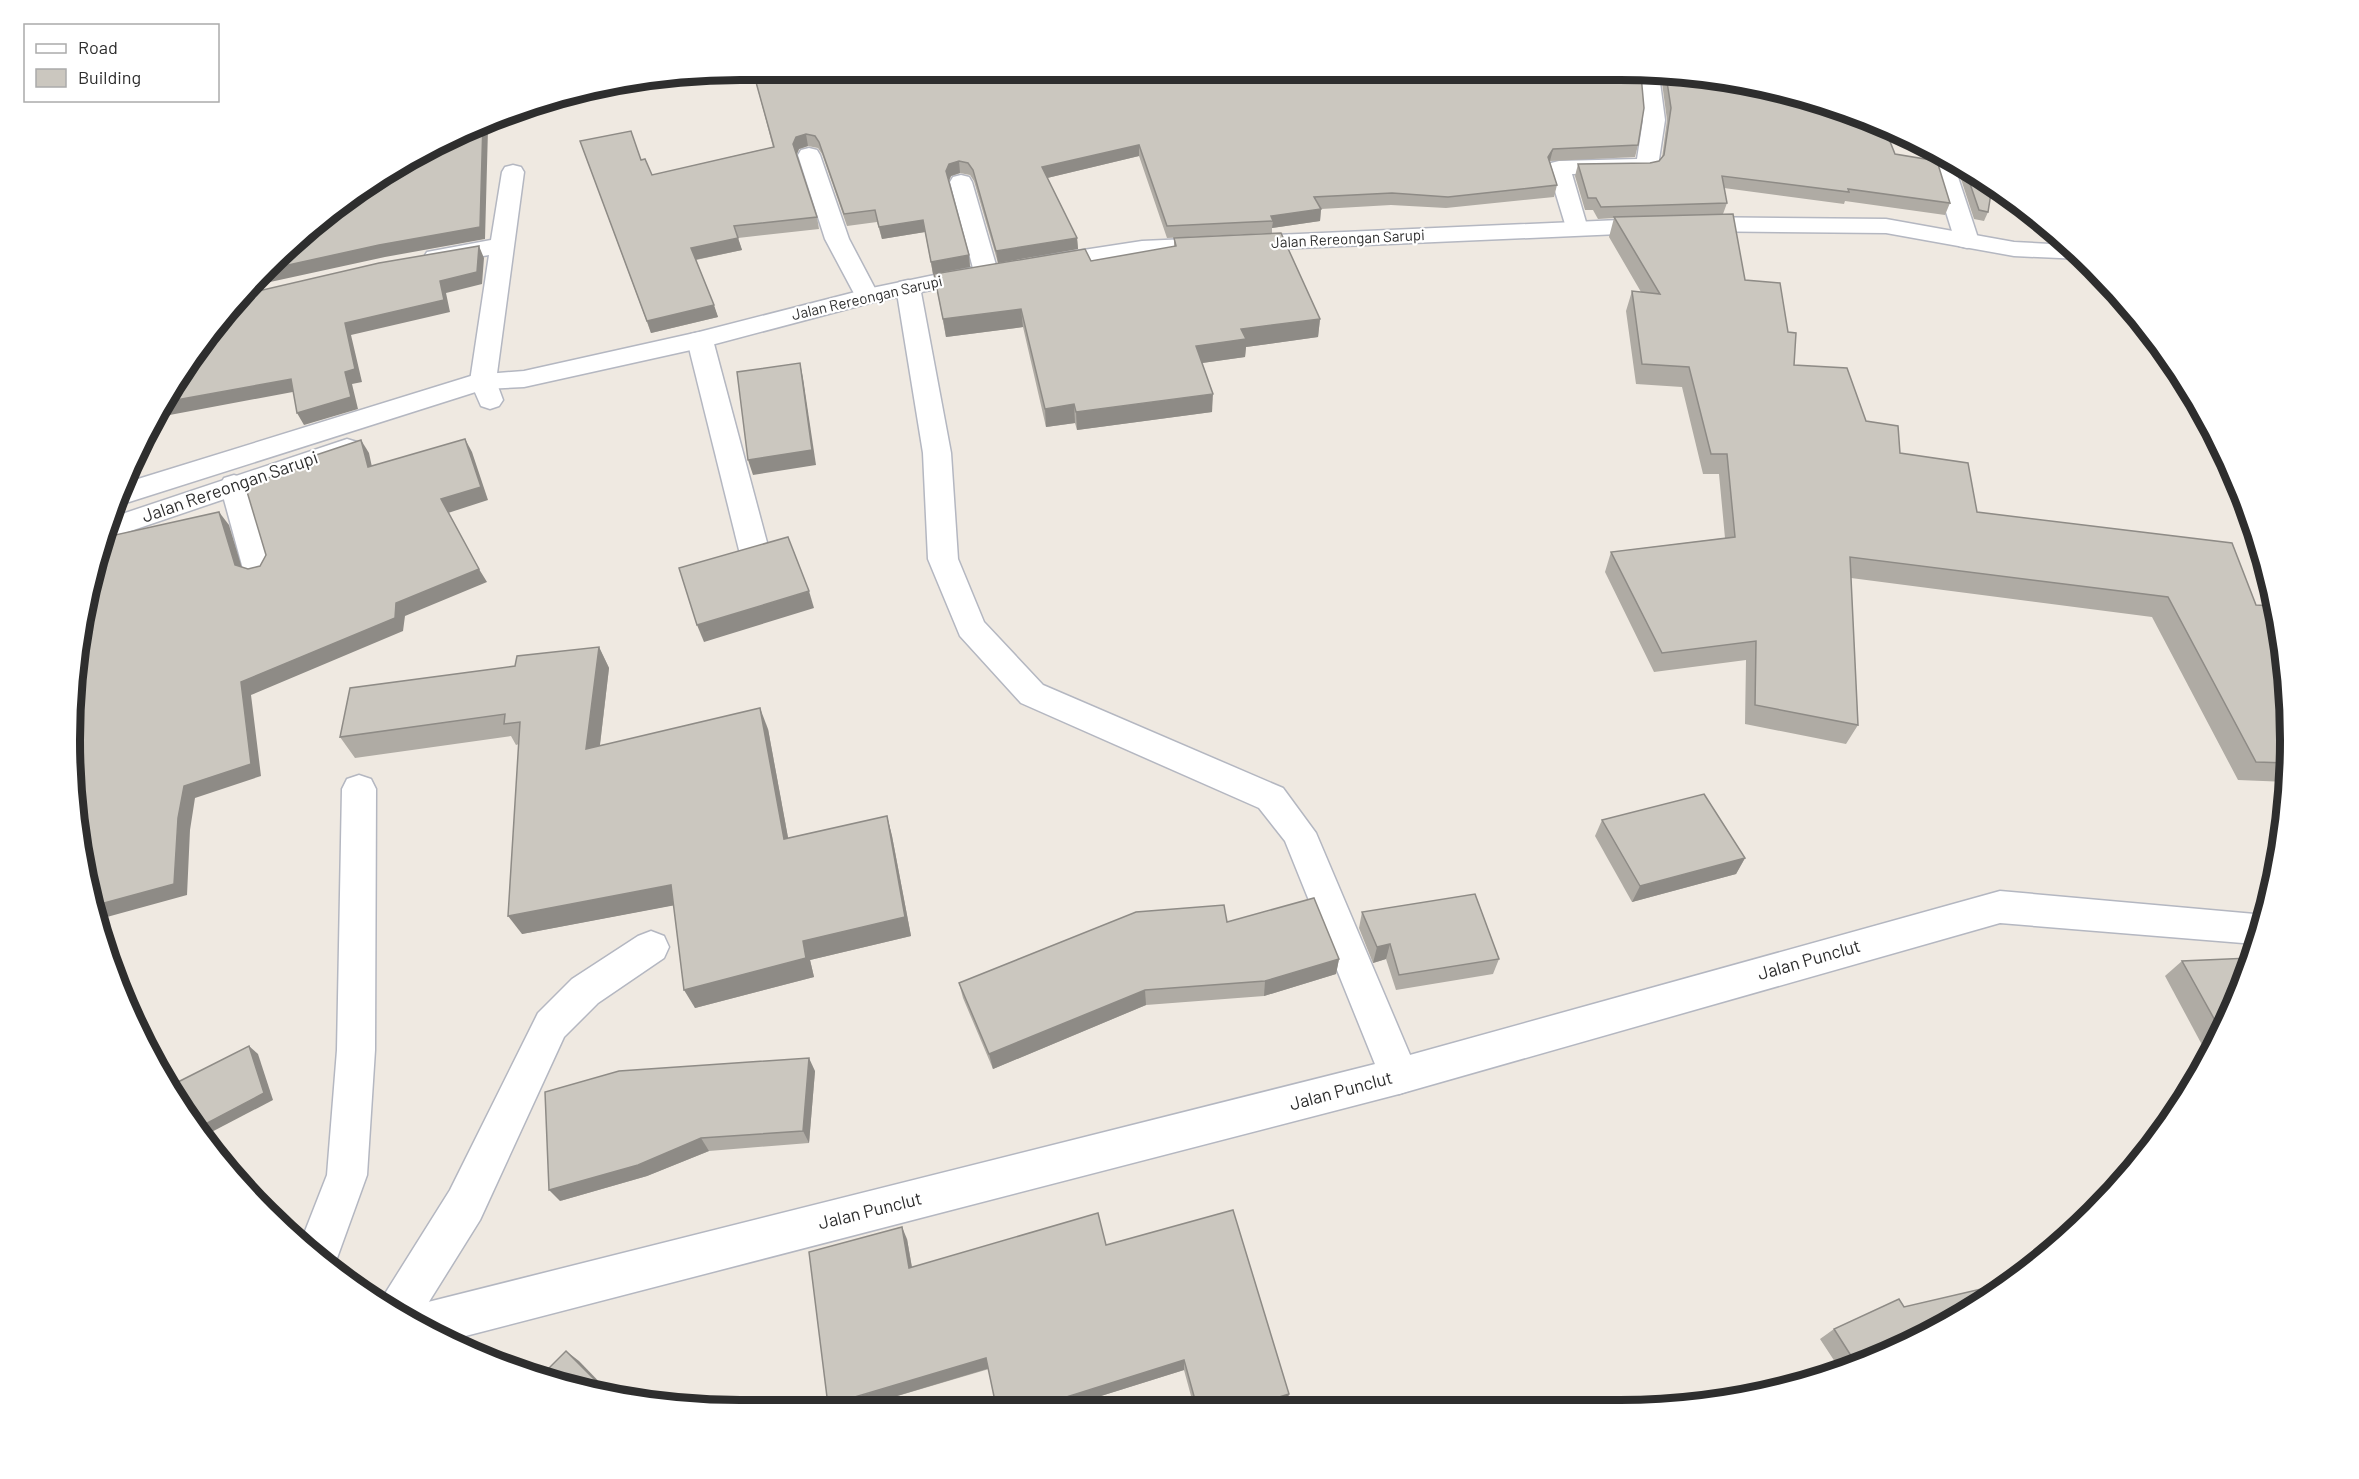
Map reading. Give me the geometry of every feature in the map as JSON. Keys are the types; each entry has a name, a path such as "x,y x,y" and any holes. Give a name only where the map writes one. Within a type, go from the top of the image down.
{"street":[{"path":"1576,229 1559,168 1647,166 1654,120 1650,81"},
{"path":"809,155 837,239 867,296"},
{"path":"1942,164 1967,241"},
{"path":"487,391 513,172"},
{"path":"961,182 1004,269"},
{"name":"Jalan Rereongan Sarupi","path":"128,492 524,379 700,340 867,296 1004,269 1142,248 1687,224 1886,226 2014,249 2065,252"},
{"path":"408,262 503,245"},
{"path":"908,287 937,453 944,559 971,628 1032,694 1271,798 1299,833 1399,1076"},
{"path":"700,340 754,550"},
{"name":"Jalan Rereongan Sarupi","path":"115,527 234,486 487,391"},
{"path":"234,486 258,569"},
{"path":"320,1248 347,1175 356,1050 359,789"},
{"name":"Jalan Punclut","path":"432,1323 1399,1076 2000,907 2251,928"},
{"path":"401,1306 465,1205 551,1025 585,991 651,947"}],"building":[{"path":"755,80 1642,80 1644,108 1638,145 1553,149 1548,157 1557,185 1448,197 1392,193 1314,197 1321,209 1271,216 1273,221 1167,226 1139,145 1042,167 1077,238 996,251 973,170 968,163 959,161 949,164 946,171 969,255 931,262 923,220 879,227 875,210 844,214 819,142 815,136 806,134 796,137 793,144 817,217 734,226 738,238 691,248 714,305 647,321 580,141 631,131 641,160 645,159 652,175 774,147"},
{"path":"1667,81 1748,92 1832,115 1888,138 1895,154 1937,161 1950,203 1848,189 1849,192 1722,176 1727,203 1601,207 1596,198 1588,198 1578,164 1659,161 1664,155 1671,108"},
{"path":"483,132 480,227 379,245 279,267 304,243 373,191 409,168"},
{"path":"1969,180 1991,194 1988,212 1979,210"},
{"path":"1733,214 1745,280 1780,283 1788,332 1796,333 1794,365 1847,368 1866,421 1898,426 1900,453 1968,463 1977,512 2232,543 2256,605 2266,606 2267,611 2278,696 2279,763 2256,762 2168,597 1850,557 1858,725 1755,705 1756,641 1662,653 1611,552 1735,537 1727,454 1711,454 1689,367 1642,364 1632,291 1660,294 1614,217"},
{"path":"1281,233 1320,319 1241,329 1246,339 1196,346 1213,394 1076,412 1074,404 1045,409 1021,309 943,319 934,274 1085,249 1091,261 1176,246 1174,238"},
{"path":"479,246 477,272 440,281 444,300 345,323 355,369 345,372 351,397 297,413 291,379 173,400 216,338 255,292 379,263"},
{"path":"800,363 812,450 748,460 737,372"},
{"path":"465,439 481,487 441,499 479,569 396,603 395,618 241,682 251,764 184,786 178,818 174,884 101,904 85,826 81,783 81,696 92,611 112,536 219,512 235,565 248,569 260,566 266,555 245,485 306,466 304,459 361,440 368,467"},
{"path":"788,537 809,591 697,625 679,568"},
{"path":"599,647 586,749 760,708 784,839 887,816 905,917 803,941 806,958 684,990 671,885 508,916 520,722 504,724 505,714 340,737 350,688 515,666 517,656"},
{"path":"1704,794 1745,858 1640,886 1602,820"},
{"path":"1475,894 1499,959 1399,975 1390,944 1377,947 1362,912"},
{"path":"1314,898 1339,959 1265,981 1145,990 989,1054 959,983 1136,912 1224,905 1227,922"},
{"path":"2242,958 2215,1021 2182,961"},
{"path":"249,1046 264,1093 204,1125 176,1083"},
{"path":"809,1058 803,1131 701,1138 638,1165 549,1190 545,1092 619,1071"},
{"path":"1233,1210 1289,1394 1269,1400 1195,1400 1184,1360 1057,1400 995,1400 986,1358 845,1400 827,1400 809,1252 902,1227 909,1268 1098,1213 1106,1245"},
{"path":"1986,1288 1950,1311 1911,1331 1852,1357 1834,1329 1899,1299 1904,1307"},
{"path":"566,1351 599,1384 569,1377 547,1370"}]}
